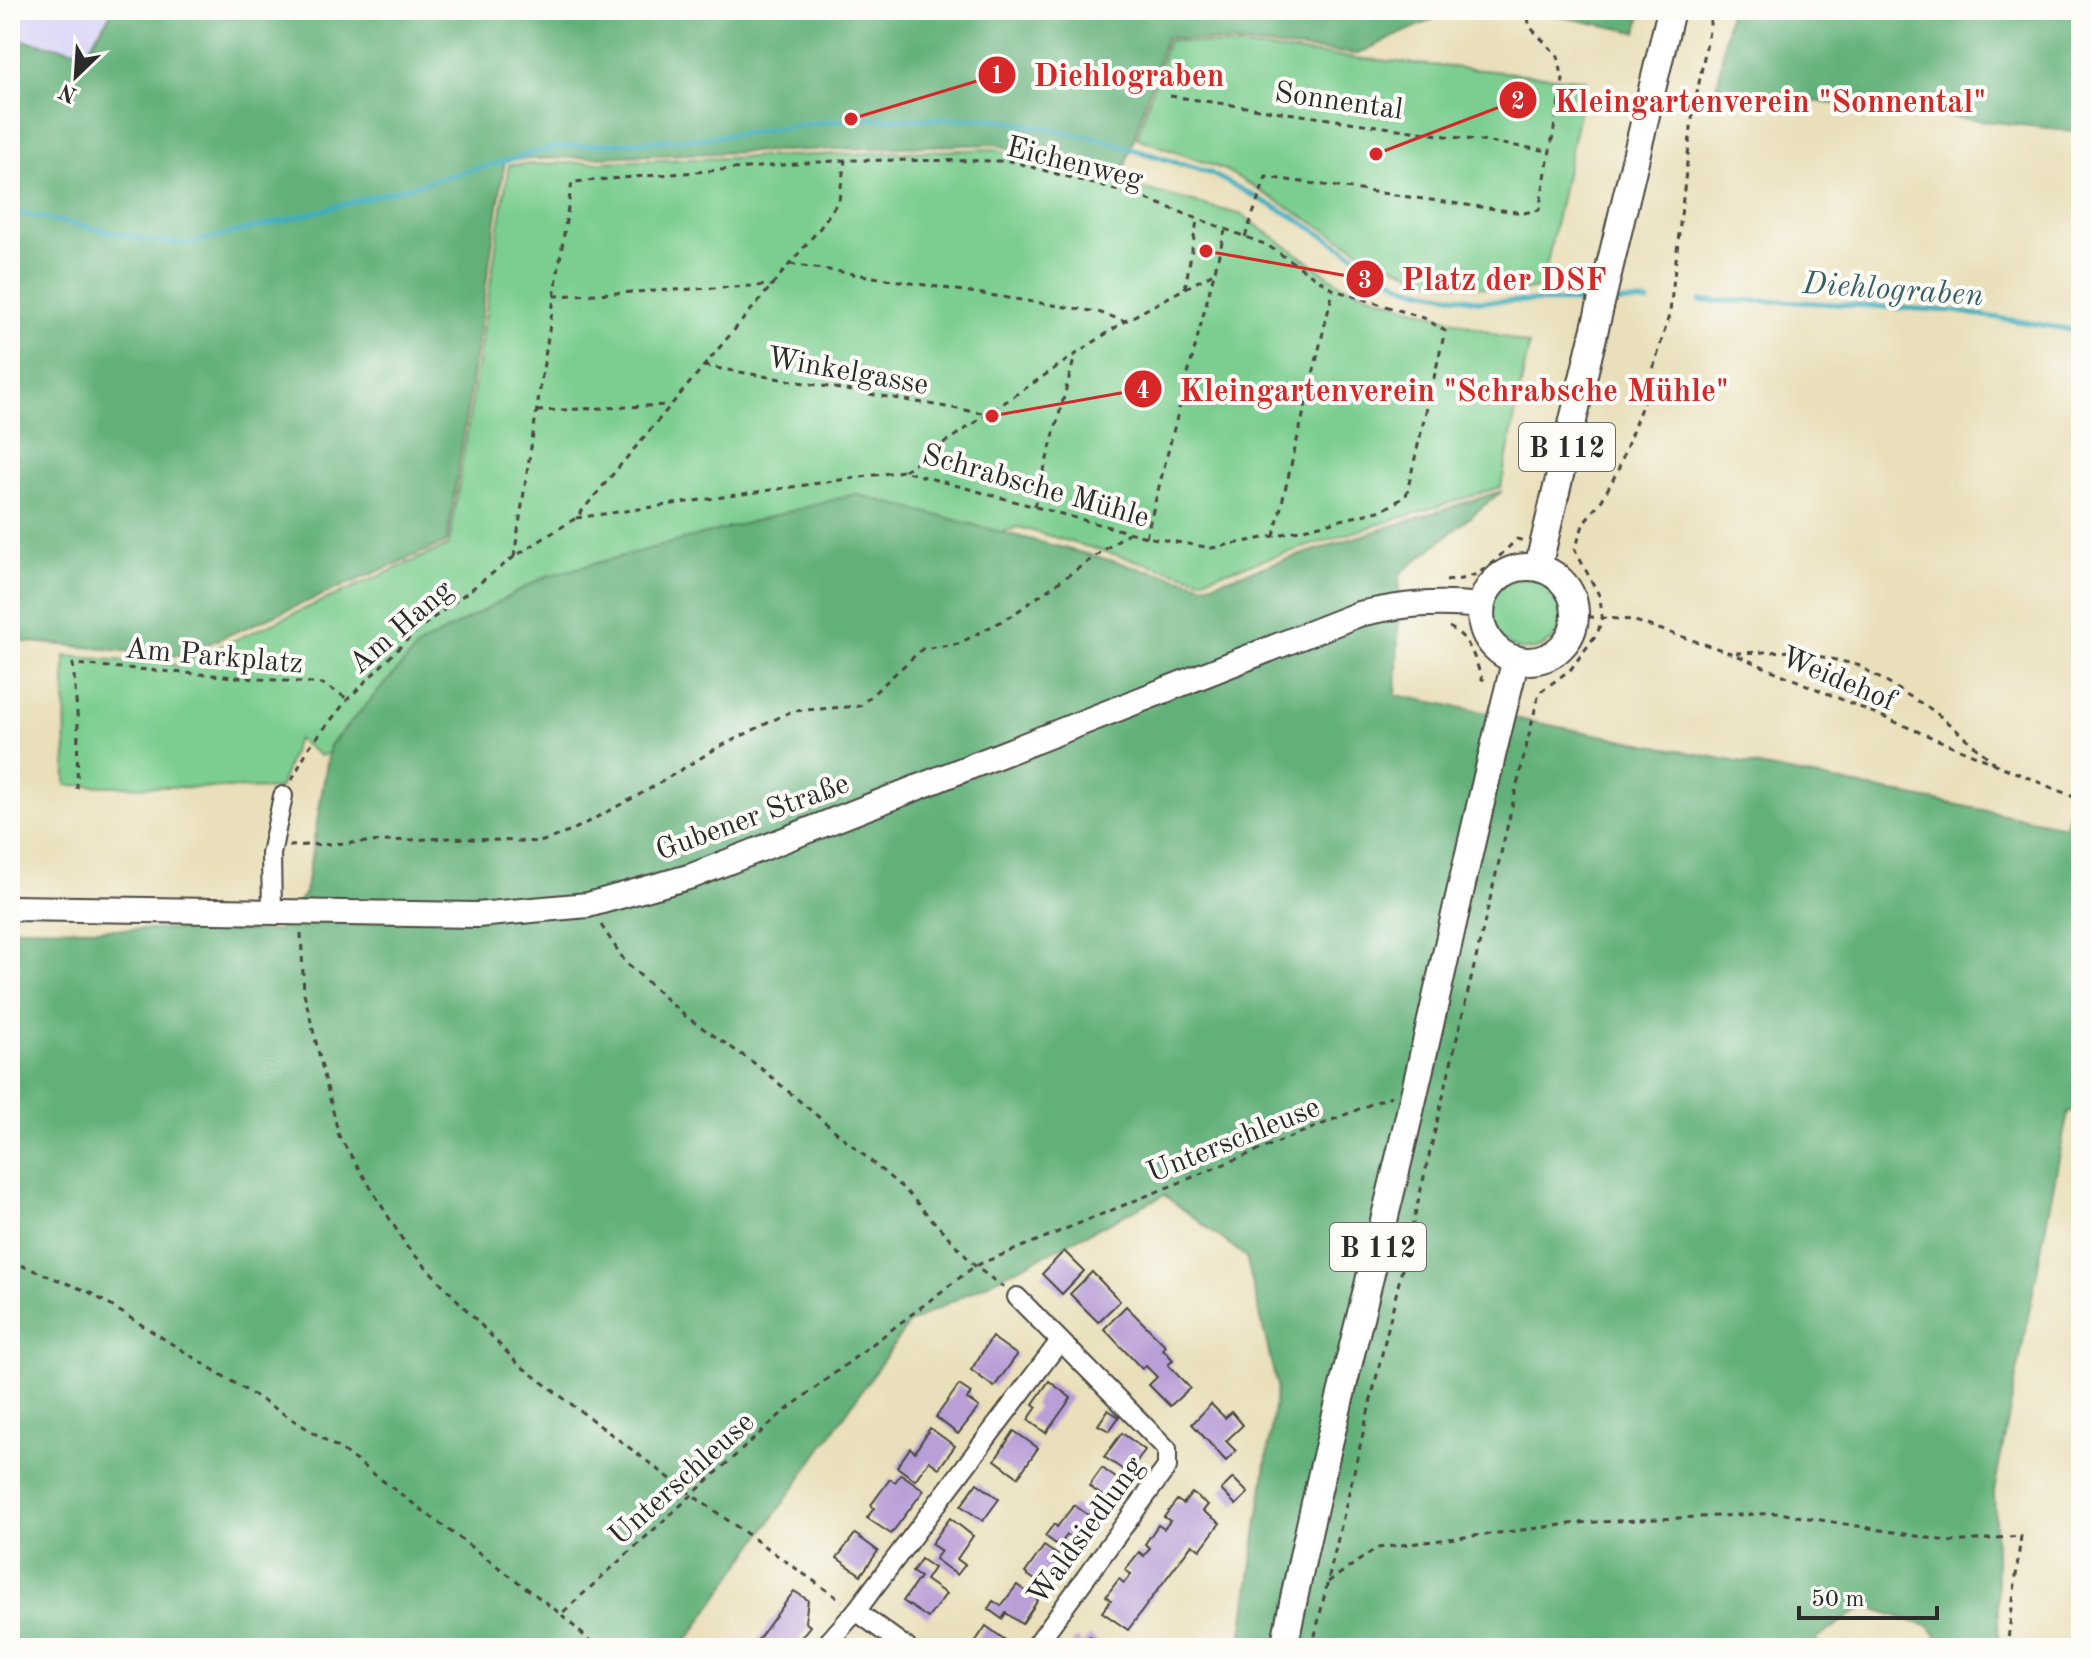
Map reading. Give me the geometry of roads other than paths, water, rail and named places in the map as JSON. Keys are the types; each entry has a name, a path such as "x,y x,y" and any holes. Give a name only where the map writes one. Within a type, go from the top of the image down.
{"main road":[{"name":"B 112","path":"1538,567 1671,10"},
{"path":"1524,566 1538,567 1551,572 1589,616 1573,628 1561,648 1540,660 1516,659 1504,655 1487,638 1482,627 1481,606 1487,589 1497,578 1509,570 1524,566"},
{"name":"Gubener Straße","path":"10,908 477,915 588,905 692,876 1359,614 1418,603 1481,606"},
{"name":"B 112","path":"1284,1648 1297,1578 1516,659"}],"street":[{"path":"272,913 273,847 283,796"},
{"name":"Waldsiedlung","path":"1017,1297 1167,1449 1167,1467 1034,1648"},
{"path":"823,1648 856,1611 1060,1341"},
{"path":"856,1611 907,1648"}],"waterway":[{"name":"Diehlograben","path":"10,211 149,240 187,244 557,147 705,138 851,119 994,119 1100,139 1210,173 1294,217 1406,287 1481,301 1591,302"},
{"name":"Diehlograben","path":"1700,301 1782,301 1954,311 2074,330 2081,334"},
{"name":"Diehlograben","path":"1609,302 1648,302"}],"place":[{"name":"Diehlograben","path":"851,119"},
{"name":"Kleingartenverein \"Sonnental\"","path":"1376,154"},
{"name":"Platz der DSF","path":"1206,251"},
{"name":"Kleingartenverein \"Schrabsche Mühle\"","path":"992,416"}]}
